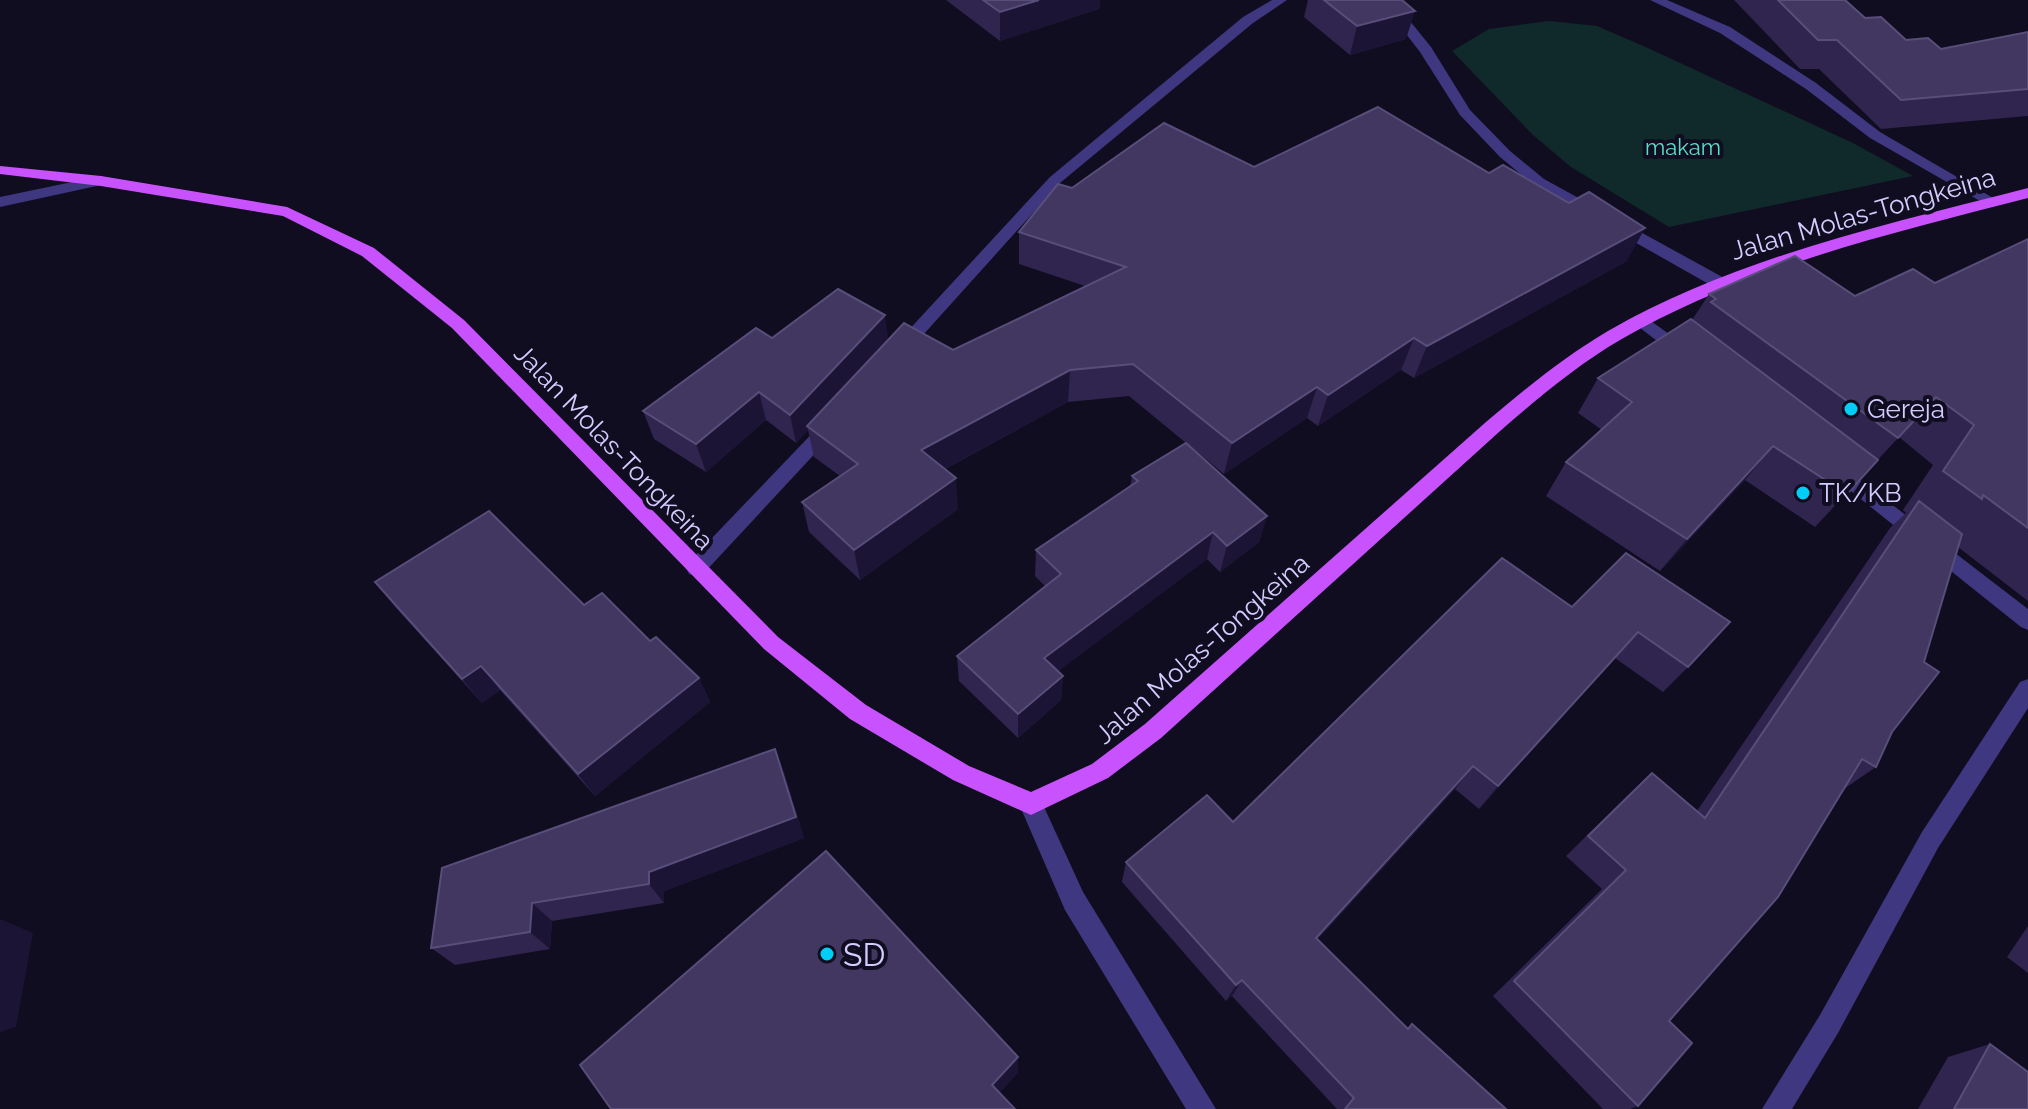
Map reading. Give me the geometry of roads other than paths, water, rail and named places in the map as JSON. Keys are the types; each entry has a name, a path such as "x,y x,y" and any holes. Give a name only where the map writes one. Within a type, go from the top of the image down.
{"main road":[{"name":"Jalan Molas-Tongkeina","path":"0,170 101,181 287,212 368,252 458,324 771,643 858,712 961,773 1031,804 1100,771 1153,731 1462,454 1571,363 1641,320 1720,283 1858,236 2028,193"}],"street":[{"path":"890,362 1008,228 1055,180 1248,20 1281,0"},
{"path":"1386,0 1426,50 1465,112 1516,163 1539,182 1720,283"},
{"path":"1656,0 1725,30 1811,86 1875,135 1992,202"},
{"path":"0,202 101,181"},
{"path":"1641,320 1701,366"},
{"path":"696,568 847,408"},
{"path":"1821,457 2028,621"},
{"path":"1776,1109 1829,1024 1930,840 2028,689"},
{"path":"1031,804 1074,901 1202,1109"}],"place":[{"name":"Gereja","path":"1851,409"},
{"name":"TK/KB","path":"1803,493"},
{"name":"SD","path":"827,954"}],"park label":[{"name":"makam","path":"1683,147"}]}
